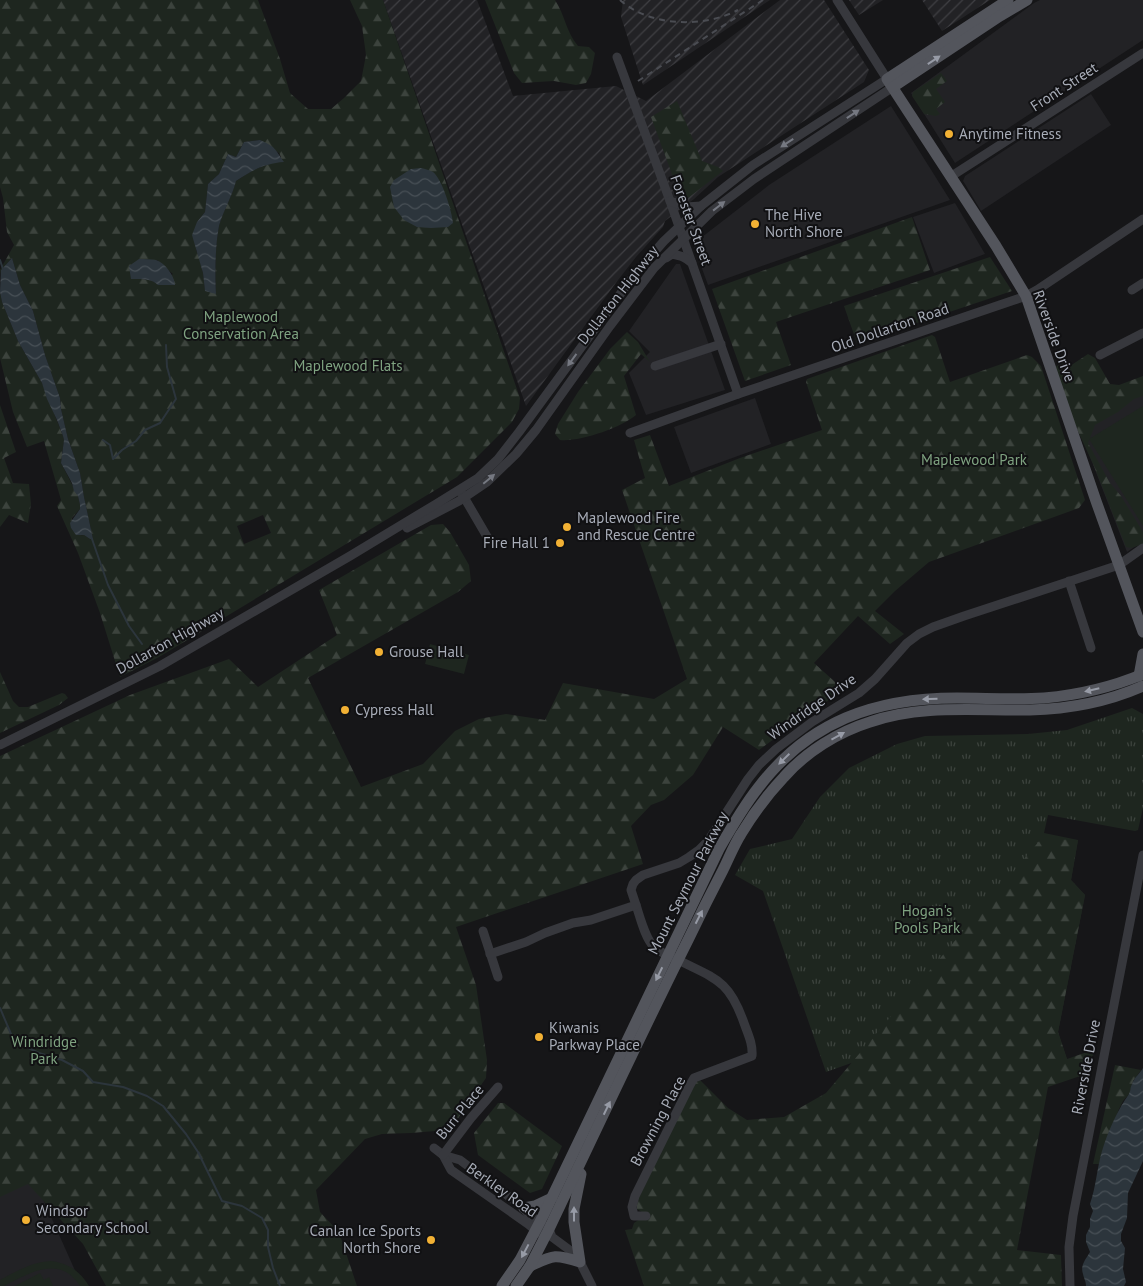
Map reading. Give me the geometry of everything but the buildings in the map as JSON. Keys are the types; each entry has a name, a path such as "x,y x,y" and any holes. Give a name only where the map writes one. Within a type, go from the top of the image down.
{"main road":[{"name":"Dollarton Highway","path":"890,83 1008,0"},
{"name":"Dollarton Highway","path":"890,83 1027,0"},
{"name":"Riverside Drive","path":"890,83 996,246 1026,296 1143,632"},
{"path":"1140,684 1143,654"},
{"name":"Mount Seymour Parkway","path":"502,1286 544,1231 552,1198 673,958 740,835 785,775 820,746 846,731 891,716 947,709 1052,709 1076,706 1098,702 1140,684"},
{"name":"Mount Seymour Parkway","path":"516,1286 530,1266 544,1231 586,1152 673,958 719,849 758,787 782,761 815,734 846,718 882,705 926,699 1051,697 1140,684"},
{"path":"530,1266 549,1257 556,1256 580,1262 574,1209 586,1152"},
{"path":"524,1208 535,1206 552,1198"}],"street":[{"name":"Riverside Drive","path":"837,0 890,83"},
{"name":"Front Street","path":"950,177 1143,53"},
{"name":"Forester Street","path":"617,57 738,394"},
{"name":"Dollarton Highway","path":"0,745 160,666 350,556 440,512 498,459 635,274 664,241 701,206 753,165 890,83"},
{"name":"Dollarton Highway","path":"462,493 487,482 521,448 536,430 610,326 659,263 683,238 712,211 754,179 890,83"},
{"path":"670,201 686,207 701,206"},
{"name":"Old Dollarton Road","path":"630,433 738,394 1026,296 1143,219"},
{"path":"659,263 672,254 685,257 692,264"},
{"path":"1132,290 1143,283"},
{"path":"1100,355 1143,333"},
{"path":"654,366 720,344"},
{"path":"462,493 489,540"},
{"name":"Windridge Drive","path":"636,905 631,890 636,880 680,863 699,850 708,841 759,765 776,749 812,722 859,693 907,643 919,634 933,627 1119,565 1143,548"},
{"path":"1069,581 1091,648"},
{"name":"Riverside Drive","path":"1070,1286 1069,1247 1073,1216 1143,854"},
{"path":"490,954 526,942 545,932 573,923 591,920 636,905"},
{"name":"Browning Place","path":"636,905 652,945 673,958 717,979 724,985 733,996 739,1008 753,1048 752,1056 694,1078 635,1196 632,1207 634,1216 646,1216"},
{"path":"483,931 498,977"},
{"name":"Burr Place","path":"443,1156 471,1118 498,1087"},
{"name":"Berkley Road","path":"434,1148 443,1156 451,1170 544,1231 575,1254 592,1286"},
{"name":"Berkley Road","path":"443,1156 460,1160 524,1208 544,1231"}],"shaded area":[{"path":"383,0 477,0 513,96 616,86 646,101 780,0 824,0 869,70 864,82 718,177 694,199 665,221 663,227 618,280 526,406"},
{"path":"623,0 770,0 643,85 621,17"},
{"path":"849,0 883,0 859,15"},
{"path":"922,0 990,0 942,31"},
{"path":"1040,0 1143,0 1143,40 955,163 911,93"},
{"path":"1091,94 1111,125 981,211 963,181 965,176"},
{"path":"891,106 950,200 708,285 693,244 769,185"},
{"path":"955,203 985,254 934,273 913,217"},
{"path":"676,264 680,264 725,390 646,415 629,373 650,352 629,331"},
{"path":"1143,389 1143,541 1127,552 1080,431"},
{"path":"755,398 771,444 691,473 674,427"},
{"name":"Windsor Secondary School","path":"30,1170 82,1286 0,1286 0,1183"}],"green space":[{"name":"Maplewood Flats","path":"0,0 258,0 280,59 290,93 308,109 331,109 361,81 366,55 362,26 350,0 383,0 520,398 519,409 512,422 457,477 159,657 120,677 100,613 78,553 57,506 61,500 44,441 27,447 13,412 0,358 0,292 2,302 18,341 42,383 63,436 61,463 78,496 80,505 80,509 72,518 71,528 78,534 93,539 80,473 68,439 60,398 45,355 33,311 20,285 12,258 1,270 0,275 0,270 14,245 7,232 0,187","holes":["260,140 279,153 281,157 236,181 219,226 216,259 216,293 205,290 203,273 196,250 197,222 205,212 208,184 219,174 228,154 236,157 244,142","157,260 173,274 158,285 149,280 131,279","263,515 271,533 244,544 237,526"]},
{"path":"485,0 555,0 574,41 578,46 589,47 595,53 591,74 586,83 576,85 554,81 522,83 514,73"},
{"path":"941,73 947,81 936,89 945,102 936,109 940,114 936,116 924,114 912,96 913,92"},
{"path":"677,101 702,161 723,171 688,198 680,196 651,117"},
{"path":"912,217 930,270 776,322 791,365 745,381 712,289"},
{"path":"990,257 1012,291 857,343 844,306"},
{"path":"627,332 638,342 650,362 641,354 624,376 636,415 620,425 600,433 578,439 560,440 555,434 558,424 578,392 610,349"},
{"path":"932,335 935,337 950,382 1027,355 1032,357 1041,366 1085,500 1079,508 929,562 875,611 904,634 890,644 858,616 814,663 844,690 759,750 723,727 693,775 664,800 651,805 631,826 643,864 456,927 476,985 487,1060 486,1078 452,1127 435,1131 382,1134 365,1139 316,1190 320,1212 339,1232 357,1286 106,1286 83,1244 28,1184 0,1197 0,756 130,695 229,659 258,687 337,635 319,590 431,525 443,524 450,532 469,565 471,581 458,592 308,678 361,787 423,764 455,731 479,719 506,714 545,720 563,683 654,699 687,679 622,490 645,478 634,440 650,435 669,486 740,458 822,430 806,382 807,379"},
{"path":"1088,354 1095,358 1110,384 1119,385 1143,376 1143,396 1134,399 1118,412 1095,425 1088,443 1110,483 1121,496 1143,532 1143,544 1131,548 1126,547 1094,466 1075,425 1055,367 1063,363 1070,366"},
{"path":"0,405 16,452 4,458 13,483 29,484 31,504 28,523 9,515 0,527"},
{"path":"1143,406 1143,526 1089,439"},
{"path":"430,644 469,655 464,674 425,664"},
{"path":"0,672 13,701 19,707 28,707 62,693 68,698 59,705 0,733"},
{"name":"Hogan's Pools Park","path":"1132,708 1143,714 1143,808 1138,830 1048,815 1044,833 1078,840 1071,880 1085,895 1058,1032 1067,1059 874,1055 826,1072 763,891 735,875 750,849 792,839 820,797 849,768 897,744 925,736 1028,734 1067,730"},
{"path":"1041,839 1078,840 1071,880 1085,895 1058,1032 1067,1059 1096,1049 1083,1075 1048,1087 1017,1250 1061,1255 1062,1286 644,1286 625,1230 632,1229 634,1223 643,1217 642,1212 637,1209 636,1203 695,1083 700,1080 728,1108 747,1120 784,1117 826,1093"},
{"path":"1115,1065 1141,1070 1133,1081 1130,1093 1119,1109 1099,1164 1093,1164"},
{"path":"498,1103 504,1103 562,1146 542,1189 530,1193 478,1155 474,1133"},
{"path":"51,1261 73,1269 82,1276 89,1286 80,1286 72,1276 63,1271 44,1269 0,1286 0,1280 19,1270 37,1263"},
{"path":"40,1273 44,1280 49,1277 53,1286 15,1286"}],"water":[{"path":"260,140 274,148 284,162 258,168 236,181 219,226 216,294 205,291 203,273 192,235 197,222 205,212 208,184 219,174 228,154 236,157 244,142"},
{"path":"421,168 433,172 443,188 449,203 453,223 448,227 417,227 404,220 394,207 390,187 394,180 411,169"},
{"path":"12,258 20,285 33,311 45,355 60,398 68,439 80,473 93,539 84,535 76,535 71,528 70,523 80,509 80,505 78,496 61,463 63,436 42,383 18,341 2,302 0,292 1,270"},
{"path":"139,259 156,260 163,264 171,273 175,285 158,285 149,280 131,279 129,266"},
{"path":"1143,1068 1143,1161 1128,1193 1127,1218 1121,1234 1121,1241 1125,1248 1123,1269 1126,1282 1124,1286 1086,1286 1082,1268 1090,1252 1086,1242 1086,1235 1090,1227 1093,1211 1090,1204 1100,1157 1113,1121 1129,1094 1133,1082"}],"waterway":[{"path":"0,260 3,269"},
{"path":"103,440 110,445 113,459 122,450 136,441 145,430 160,423 176,399 167,367 166,345"},
{"path":"92,539 108,585 129,626 142,644"},
{"path":"0,1008 14,1041 39,1053 62,1060 83,1071 93,1082 123,1087 147,1096 163,1106 198,1152 222,1201 242,1206 262,1218 268,1230 268,1247 280,1286"}],"railway":[{"path":"620,0 632,9 646,15 678,22 709,20 738,10"},
{"path":"638,81 763,0"}],"place":[{"name":"Anytime Fitness","path":"949,134"},
{"name":"The Hive North Shore","path":"755,224"},
{"name":"Maplewood Fire and Rescue Centre","path":"567,527"},
{"name":"Fire Hall 1","path":"560,543"},
{"name":"Grouse Hall","path":"379,652"},
{"name":"Cypress Hall","path":"345,710"},
{"name":"Kiwanis Parkway Place","path":"539,1037"},
{"name":"Windsor Secondary School","path":"26,1220"},
{"name":"Canlan Ice Sports North Shore","path":"431,1240"}],"park label":[{"name":"Maplewood Conservation Area","path":"241,326"},
{"name":"Maplewood Park","path":"974,460"},
{"name":"Windridge Park","path":"44,1050"}]}
